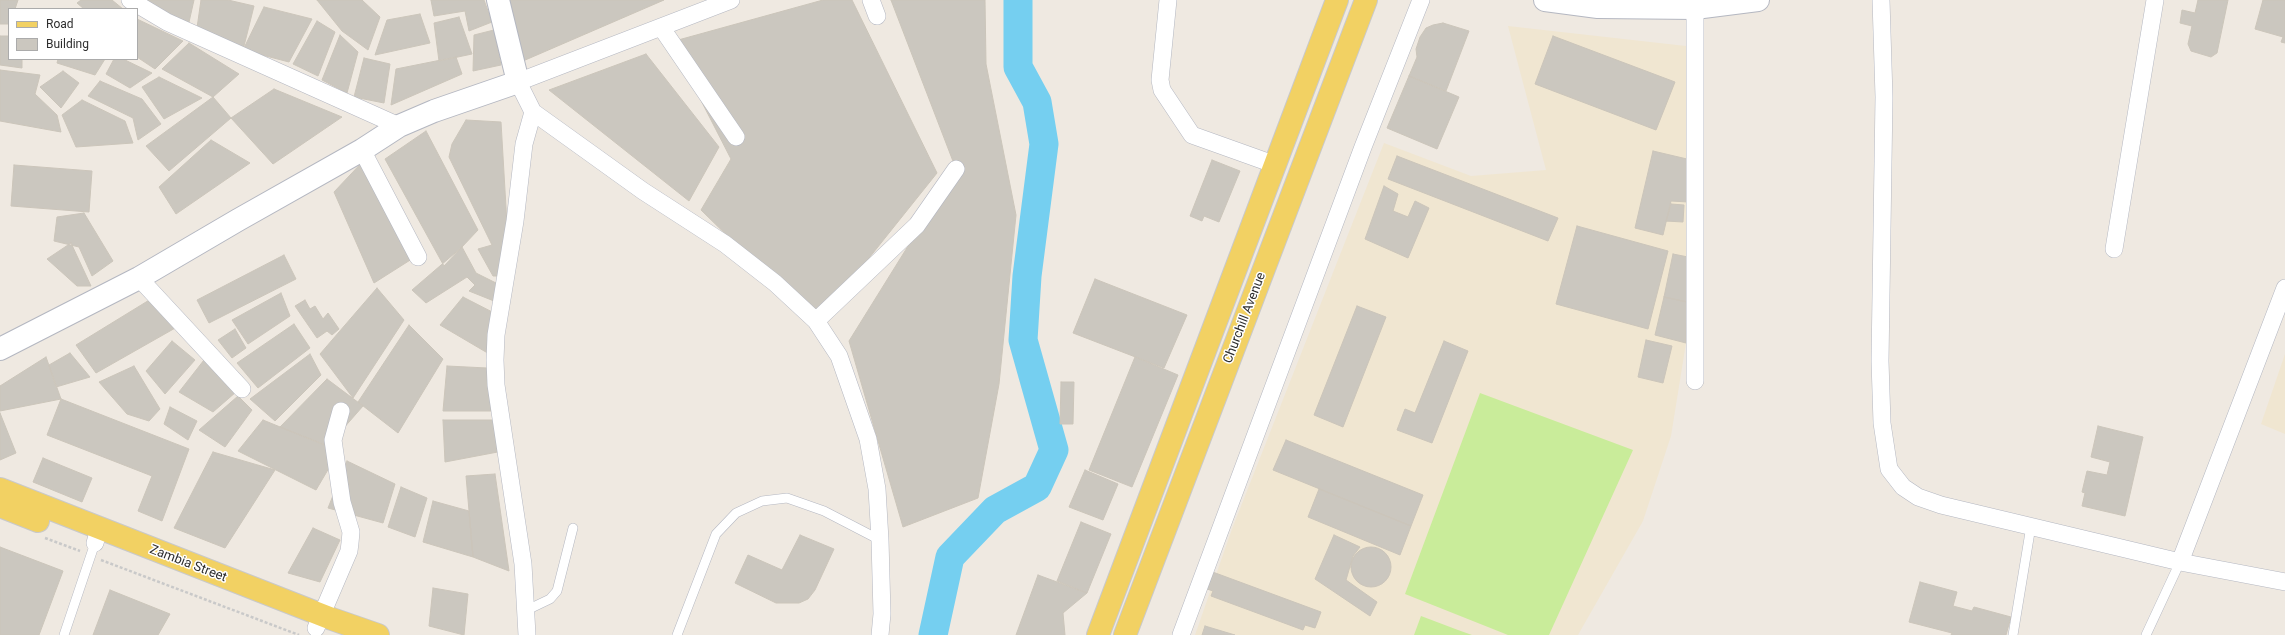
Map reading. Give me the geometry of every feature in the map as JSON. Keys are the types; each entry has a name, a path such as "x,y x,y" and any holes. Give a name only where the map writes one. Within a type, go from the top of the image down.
{"main road":[{"name":"Churchill Avenue","path":"1098,635 1338,0"},
{"name":"Churchill Avenue","path":"1124,635 1366,0"},
{"name":"Zambia Street","path":"0,489 95,542"},
{"name":"Zambia Street","path":"0,506 318,628 378,635"}],"street":[{"path":"130,0 167,22 398,126"},
{"path":"498,0 518,82 533,112 643,191 725,244 775,283 816,321 839,356 868,439 877,489 882,614 880,635"},
{"path":"0,348 139,278 362,150 398,126 434,111 518,82 661,27 714,3 731,0"},
{"path":"871,0 877,16"},
{"path":"1168,0 1160,80 1162,90 1192,135 1276,164"},
{"path":"1181,635 1355,170 1421,0"},
{"path":"1545,0 1598,7 1695,8 1758,0"},
{"path":"1881,0 1884,97 1880,361 1882,423 1889,469 1903,487 1918,497 2180,562 2285,582"},
{"path":"2114,249 2155,0"},
{"path":"1695,8 1695,381"},
{"path":"661,27 736,137"},
{"path":"527,635 527,610 523,564 496,385 495,360 496,335 515,221 524,144 533,112"},
{"path":"362,150 418,257"},
{"path":"816,321 917,225 956,169"},
{"path":"139,278 242,389"},
{"path":"2180,562 2285,288"},
{"path":"318,628 350,543 351,532 342,502 333,440 341,411"}],"lane":[{"path":"677,635 716,534 736,513 762,501 787,498 824,511 880,540"},
{"path":"2013,635 2031,526"},
{"path":"527,610 550,599 557,591 573,528"},
{"path":"64,635 95,542"},
{"path":"2146,635 2180,562"}],"path":[{"path":"42,536 95,542 318,628"}],"shaded area":[{"path":"1508,26 1686,46 1688,239 1686,343 1671,436 1643,521 1578,635 1195,635 1232,529 1384,143 1471,176 1546,170"},
{"path":"2285,354 2285,434 2261,424"}],"green space":[{"path":"1480,393 1633,450 1549,635 1508,635 1405,594"},
{"path":"1421,616 1458,630 1472,635 1414,635"}],"building":[{"path":"0,0 18,0 15,8 8,8 8,24 0,24"},
{"path":"81,0 112,0 122,8 83,8 77,3"},
{"path":"143,0 194,0 187,31"},
{"path":"201,0 228,0 254,6 243,50 196,35"},
{"path":"317,0 362,0 380,17 368,50 342,31"},
{"path":"431,0 484,0 492,22 469,31 465,11 434,16"},
{"path":"504,0 664,0 516,64"},
{"path":"823,0 852,0 937,173 825,313 792,299 701,210 731,159 671,42"},
{"path":"891,0 985,0 986,64 1016,215 999,384 978,498 903,527 849,341 956,169"},
{"path":"2198,0 2228,0 2217,53 2211,57 2191,51 2188,44 2192,26 2180,23 2182,10 2195,13"},
{"path":"2263,0 2285,0 2285,43 2281,42 2283,37 2255,29"},
{"path":"264,7 312,19 289,62 243,50"},
{"path":"420,14 430,43 375,55 387,20"},
{"path":"459,17 472,54 439,61 434,23"},
{"path":"138,19 183,41 155,69 138,58"},
{"path":"317,21 335,32 318,76 293,64"},
{"path":"1443,23 1469,31 1446,91 1409,76 1417,57 1416,49 1420,37 1426,28"},
{"path":"494,30 501,65 473,71 474,35"},
{"path":"340,35 358,52 347,93 322,80"},
{"path":"0,36 8,36 8,60 22,60 22,68 0,65"},
{"path":"1553,36 1675,82 1656,130 1535,84"},
{"path":"189,43 239,74 213,97 162,69"},
{"path":"646,54 719,147 689,201 549,90"},
{"path":"456,57 462,74 391,105 396,69"},
{"path":"364,58 390,64 384,103 354,97"},
{"path":"58,60 104,60 95,75 57,63"},
{"path":"113,60 125,60 152,73 130,88 106,74"},
{"path":"0,70 40,75 35,94 57,115 61,132 0,121"},
{"path":"63,71 79,83 61,108 40,87"},
{"path":"1409,76 1459,97 1437,149 1387,128"},
{"path":"159,77 202,98 164,119 142,87"},
{"path":"100,81 142,99 161,124 138,140 133,118 88,96"},
{"path":"274,89 342,117 273,164 231,118"},
{"path":"213,97 231,118 169,171 146,146"},
{"path":"82,100 125,121 133,143 76,147 62,115"},
{"path":"466,120 501,122 510,276 493,276 478,249 492,245 449,157 452,144"},
{"path":"426,131 478,230 444,266 385,159"},
{"path":"211,140 250,163 176,214 159,187"},
{"path":"1653,151 1687,159 1688,202 1671,201 1663,235 1635,228"},
{"path":"368,156 415,257 374,283 334,192"},
{"path":"1397,156 1558,218 1548,241 1388,179"},
{"path":"1212,160 1240,171 1219,222 1204,216 1202,221 1190,216"},
{"path":"14,165 92,171 89,212 11,206"},
{"path":"1384,186 1398,194 1393,211 1408,217 1415,201 1429,208 1408,258 1365,239"},
{"path":"1671,204 1684,205 1683,222 1666,221"},
{"path":"84,213 113,261 92,276 79,247 54,241 57,217"},
{"path":"1577,226 1668,251 1648,329 1556,304"},
{"path":"71,243 91,286 77,286 47,259"},
{"path":"462,247 476,273 506,288 499,303 469,291 475,285 467,277 426,303 412,290"},
{"path":"1673,254 1688,257 1687,302 1664,297"},
{"path":"284,255 296,279 209,323 197,300"},
{"path":"1095,279 1187,315 1164,368 1073,333"},
{"path":"377,288 404,320 353,398 320,354"},
{"path":"281,293 290,316 248,344 232,320"},
{"path":"463,297 500,316 491,355 440,325"},
{"path":"1664,297 1687,302 1686,343 1655,335"},
{"path":"151,299 177,327 96,373 76,345"},
{"path":"305,300 310,309 315,306 323,319 328,313 339,329 332,335 327,331 317,338 295,306"},
{"path":"1357,306 1386,317 1343,427 1314,415"},
{"path":"294,324 310,348 258,388 237,363"},
{"path":"409,325 443,359 398,433 358,402"},
{"path":"235,329 246,348 232,358 218,340"},
{"path":"1646,340 1672,346 1663,383 1638,377"},
{"path":"172,341 195,360 165,394 146,371"},
{"path":"1444,341 1468,351 1432,443 1397,430 1405,409 1415,413"},
{"path":"70,353 90,377 56,387 49,365"},
{"path":"310,354 321,375 275,421 250,399"},
{"path":"46,357 61,399 0,411 0,386"},
{"path":"1135,357 1178,375 1132,487 1089,470"},
{"path":"204,360 236,392 213,412 179,392"},
{"path":"134,366 160,409 149,421 127,414 99,382"},
{"path":"447,366 487,368 496,411 443,411"},
{"path":"327,379 363,406 328,446 280,427"},
{"path":"1061,382 1074,382 1073,424 1060,424"},
{"path":"238,396 252,410 225,447 199,430"},
{"path":"61,399 189,449 162,521 138,511 152,476 47,435"},
{"path":"170,407 197,421 188,440 164,424"},
{"path":"0,413 16,453 0,460"},
{"path":"263,420 339,451 316,490 238,451"},
{"path":"443,420 499,420 503,451 445,462"},
{"path":"2098,426 2143,437 2125,516 2082,506 2085,493 2082,492 2087,471 2107,475 2110,462 2091,457"},
{"path":"1286,440 1423,495 1411,526 1273,470"},
{"path":"213,452 275,470 225,548 174,528"},
{"path":"43,458 92,478 82,502 33,482"},
{"path":"347,461 395,484 383,523 328,508"},
{"path":"1085,470 1118,484 1103,520 1069,507"},
{"path":"495,474 509,571 473,557 466,476"},
{"path":"401,487 427,498 415,537 388,527"},
{"path":"1319,489 1411,526 1400,555 1308,517"},
{"path":"433,501 469,511 473,557 423,542"},
{"path":"1081,522 1111,534 1087,593 1057,581"},
{"path":"313,528 340,540 320,582 288,573"},
{"path":"800,535 834,549 815,590 808,599 799,603 776,603 735,583 748,555 782,570"},
{"path":"1334,535 1360,547 1353,556 1346,580 1377,602 1370,616 1315,579"},
{"path":"0,547 63,571 39,635 0,635"},
{"path":"1367,547 1375,547 1382,550 1388,556 1391,567 1388,578 1382,584 1375,587 1367,587 1360,584 1354,578 1351,571 1351,563 1354,556 1360,550"},
{"path":"1210,571 1321,612 1315,628 1305,625 1303,630 1211,596 1213,591 1204,588"},
{"path":"1038,575 1087,593 1063,613 1065,635 1016,635"},
{"path":"1920,582 1957,592 1953,606 1972,611 1974,607 2011,617 2006,635 1951,635 1952,633 1909,622"},
{"path":"433,588 468,594 464,635 429,626"},
{"path":"110,590 170,614 158,635 93,635"},
{"path":"1205,626 1235,635 1202,635"}],"waterway":[{"path":"933,635 950,557 995,510 1037,487 1054,450 1023,340 1027,276 1044,144 1037,102 1018,67 1018,0"}]}
